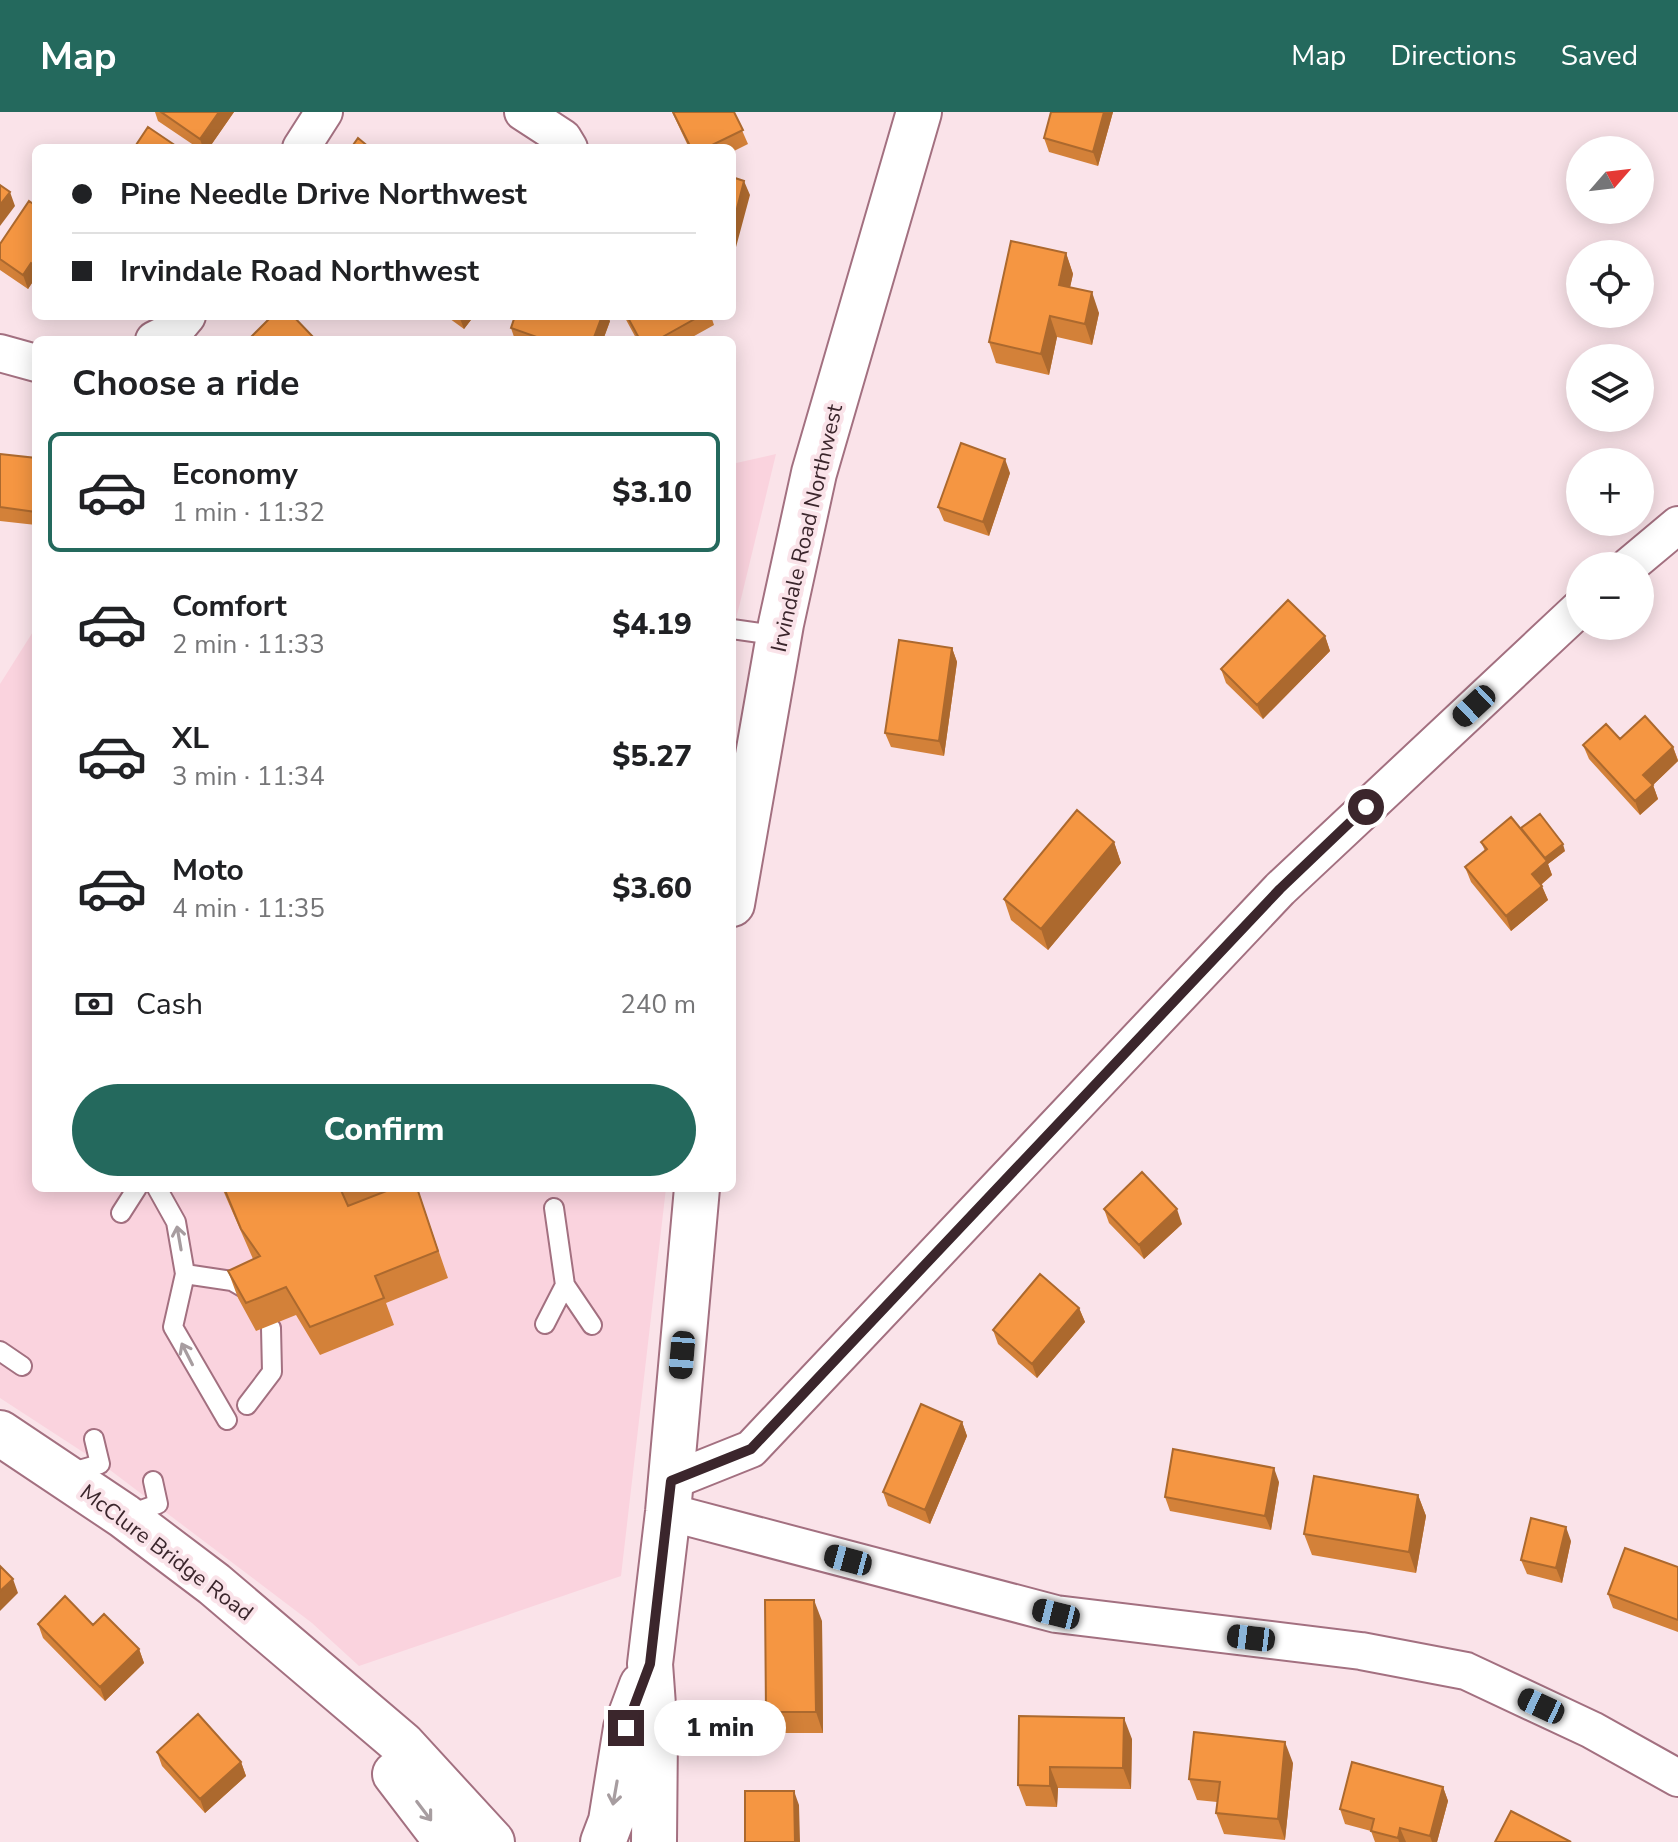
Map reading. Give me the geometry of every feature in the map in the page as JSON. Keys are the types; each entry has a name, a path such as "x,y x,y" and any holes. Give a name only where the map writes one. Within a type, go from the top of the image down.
{"street":[{"path":"304,144 324,112"},
{"path":"523,112 563,138 567,144"},
{"name":"Irvindale Road Northwest","path":"736,881 781,624 814,473 919,112"},
{"path":"162,336 176,329 184,320"},
{"path":"0,353 32,362"},
{"path":"1646,552 1678,525"},
{"path":"670,1496 751,1449 1280,889 1566,621"},
{"path":"654,1842 655,1733 650,1664 660,1558 670,1496 692,1192"},
{"name":"McClure Bridge Road","path":"0,1433 124,1516 214,1584 402,1744 492,1842"},
{"path":"670,1496 1056,1614 1361,1651 1466,1671 1592,1730 1678,1778"},
{"path":"603,1842 611,1821 626,1728 650,1664"},
{"name":"McClure Bridge Road","path":"328,1681 447,1842"}],"lane":[{"path":"736,630 760,633 781,624"},
{"path":"121,1213 134,1192"},
{"path":"159,1192 176,1222 185,1274 173,1327 196,1373 227,1420"},
{"path":"554,1208 565,1285 592,1325"},
{"path":"185,1274 232,1281 251,1292"},
{"path":"545,1324 565,1285"},
{"path":"247,1405 272,1372 271,1328"},
{"path":"0,1351 22,1366"},
{"path":"66,1476 100,1464 94,1439"},
{"path":"124,1516 158,1504 153,1481"}],"shaded area":[{"path":"776,454 736,619 736,463"},
{"path":"32,633 32,1192 666,1192 621,1576 359,1666 312,1623 106,1467 0,1398 0,684"}],"building":[{"path":"161,112 219,112 200,139"},
{"path":"673,112 734,112 743,130 714,144 689,144"},
{"path":"1051,112 1104,112 1093,152 1044,138"},
{"path":"148,127 173,144 137,144"},
{"path":"736,178 744,181 736,212"},
{"path":"0,185 10,192 0,205"},
{"path":"29,201 32,203 32,264 23,275 0,259 0,244"},
{"path":"1011,241 1066,253 1059,285 1092,292 1085,324 1050,316 1041,354 989,342"},
{"path":"268,320 297,320 312,336 252,336"},
{"path":"514,320 600,320 594,336 534,336 511,328"},
{"path":"629,320 693,320 664,336 638,336"},
{"path":"961,443 1005,459 983,522 938,507"},
{"path":"0,454 32,458 32,511 0,507"},
{"path":"1288,600 1325,636 1257,705 1221,669"},
{"path":"899,640 952,648 939,741 885,733"},
{"path":"1645,716 1673,747 1643,775 1653,785 1635,801 1583,745 1606,724 1620,739"},
{"path":"1077,810 1114,842 1041,929 1004,899"},
{"path":"1540,814 1563,844 1545,858 1521,828"},
{"path":"1511,817 1547,861 1532,874 1542,886 1506,916 1465,867 1487,849 1481,842"},
{"path":"1142,1172 1177,1209 1139,1245 1104,1209"},
{"path":"226,1192 342,1192 348,1206 384,1192 418,1192 438,1251 375,1276 384,1298 310,1327 286,1287 246,1303 228,1271 260,1256 241,1229"},
{"path":"1040,1274 1079,1308 1032,1364 993,1330"},
{"path":"921,1404 962,1422 925,1510 883,1492"},
{"path":"1173,1449 1274,1468 1265,1516 1165,1497"},
{"path":"1314,1476 1418,1495 1409,1552 1304,1534"},
{"path":"1531,1518 1566,1527 1556,1568 1521,1560"},
{"path":"1625,1548 1678,1567 1678,1620 1608,1594"},
{"path":"0,1566 13,1579 0,1591"},
{"path":"65,1596 93,1625 104,1614 139,1649 100,1687 38,1624"},
{"path":"765,1600 814,1600 816,1712 766,1712"},
{"path":"198,1714 241,1762 200,1799 157,1752"},
{"path":"1019,1716 1124,1718 1123,1768 1050,1767 1050,1786 1018,1785"},
{"path":"1194,1732 1285,1742 1278,1819 1216,1813 1220,1782 1189,1779"},
{"path":"1352,1762 1443,1787 1430,1836 1400,1828 1398,1838 1371,1831 1374,1819 1340,1809"},
{"path":"745,1791 794,1791 795,1842 745,1842"},
{"path":"1511,1811 1571,1842 1495,1842"}],"route":[{"path":"626,1728 650,1664 671,1481 751,1449 1280,889 1366,807"}]}
